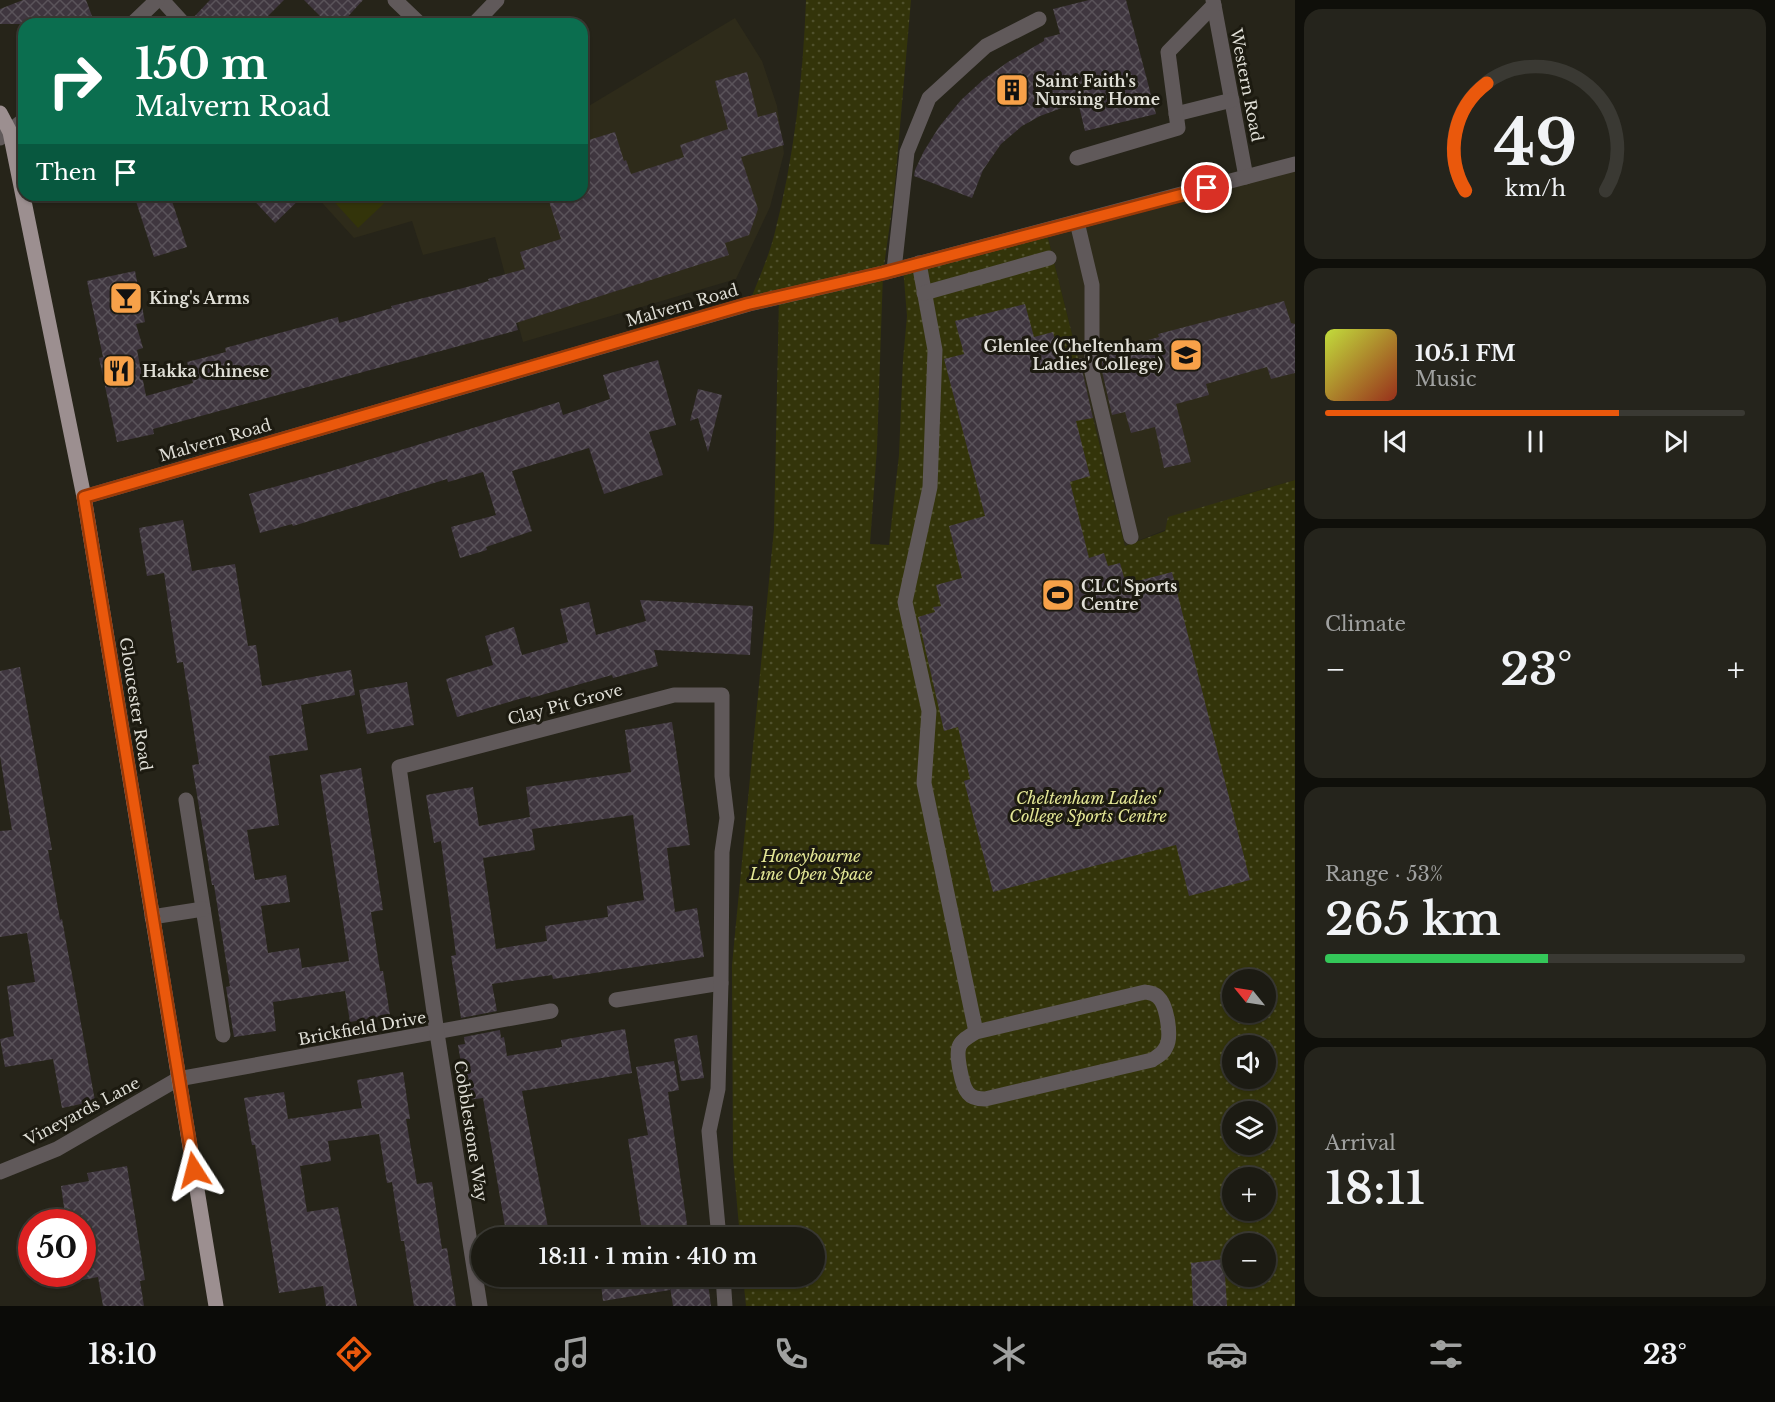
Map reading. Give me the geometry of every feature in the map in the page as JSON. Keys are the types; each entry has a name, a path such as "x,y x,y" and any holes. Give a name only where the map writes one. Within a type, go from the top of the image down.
{"main road":[{"name":"Gloucester Road","path":"0,113 18,195"},
{"name":"Gloucester Road","path":"19,201 84,497 216,1306"}],"street":[{"path":"138,18 157,0"},
{"path":"162,0 178,18"},
{"path":"395,0 414,18"},
{"path":"480,18 497,0"},
{"path":"1077,158 1178,128 1168,52 1214,2"},
{"name":"Western Road","path":"1214,2 1246,177"},
{"path":"894,270 907,152 929,98 986,46 1040,19"},
{"path":"1176,114 1232,100"},
{"path":"5,135 18,125"},
{"name":"Malvern Road","path":"84,497 748,304 894,270 1295,164"},
{"path":"1077,222 1092,285 1092,372 1131,537"},
{"path":"924,293 1042,260 1028,235"},
{"path":"919,263 935,350 930,487 905,602 929,711 924,783 976,1032"},
{"name":"Clay Pit Grove","path":"437,1033 399,767 664,697 722,695 722,777 727,818 722,852 722,983"},
{"path":"186,800 223,1035"},
{"path":"152,917 203,909"},
{"path":"616,1000 722,983 718,1089 709,1131 718,1227"},
{"path":"1145,992 1153,993 1163,1005 1169,1038 1162,1054 1152,1060 985,1099 976,1099 968,1093 963,1084 958,1048 976,1032 1145,992"},
{"name":"Brickfield Drive","path":"178,1079 551,1011"},
{"name":"Cobblestone Way","path":"437,1033 480,1306"},
{"name":"Vineyards Lane","path":"0,1172 57,1149 178,1079"},
{"path":"724,1287 725,1306"}],"shaded area":[{"path":"735,18 762,61 777,106 784,153 770,207 736,279 523,342 495,237 423,255 412,221 354,238 320,201 588,201 588,106"},
{"name":"Glenlee (Cheltenham Ladies' College)","path":"1295,164 1295,480 1239,496 1125,546 1046,230"}],"green space":[{"name":"Cheltenham Ladies' College Sports Centre","path":"806,0 911,0 894,195 883,273 877,448 870,544 889,545 899,455 907,316 903,267 1046,230 1125,546 1165,531 1168,517 1295,480 1295,1306 746,1306 744,1287 825,1287 825,1227 739,1227 733,1158 732,965 774,529 779,297 749,304 772,245 787,178 800,89"},
{"path":"333,201 387,201 358,228"}],"building":[{"path":"23,0 86,0 93,18 18,18 18,24 0,24 0,9"},
{"path":"210,0 284,0 266,18 193,18"},
{"path":"304,0 363,0 346,18 322,18"},
{"name":"Saint Faith's Nursing Home","path":"1089,0 1126,0 1156,114 1085,131 1078,102 1040,116 1022,126 1001,144 983,170 972,198 914,176 924,151 939,127 961,100 984,79 1044,41 1044,38 1060,34 1053,9"},
{"path":"747,72 758,117 776,112 784,145 741,157 758,209 749,235 725,243 729,255 516,323 518,330 153,429 154,434 117,442 99,358 103,357 87,281 135,271 145,322 136,324 143,348 137,350 146,396 193,383 187,362 226,352 225,348 338,317 339,323 392,308 391,306 489,281 488,279 525,269 520,252 561,239 549,201 588,201 588,140 615,132 624,161 626,160 631,174 684,157 680,145 728,129 715,81"},
{"path":"136,201 172,201 187,247 154,257"},
{"path":"255,201 298,201 275,223"},
{"path":"1284,301 1291,323 1295,324 1295,373 1271,379 1267,367 1206,384 1209,395 1176,404 1191,462 1164,468 1155,427 1131,433 1125,412 1112,415 1102,371 1102,353 1159,337 1158,334"},
{"name":"CLC Sports Centre","path":"1025,304 1034,337 1053,332 1061,364 1082,358 1083,374 1093,418 1076,421 1090,476 1070,482 1089,558 1104,553 1108,566 1120,563 1126,584 1172,572 1250,880 1189,896 1176,845 993,892 964,781 970,779 958,727 944,731 918,617 935,612 933,607 941,606 936,585 962,578 949,526 985,516 944,359 964,354 955,321"},
{"path":"658,360 676,425 649,432 663,475 604,494 589,448 512,471 532,531 486,547 487,550 460,558 451,527 496,515 483,472 448,482 447,479 293,526 292,524 260,533 249,494 559,402 563,415 610,399 603,375"},
{"path":"698,389 722,395 708,452 698,418 690,421"},
{"path":"183,520 192,571 235,564 248,646 256,645 262,686 351,670 355,695 301,705 308,750 269,756 279,825 247,830 255,880 286,875 290,902 261,906 268,953 299,948 302,968 349,961 320,775 361,768 383,910 371,912 380,971 383,971 390,1015 350,1022 345,991 273,1002 276,1031 234,1037 226,987 230,986 192,765 199,764 183,662 177,663 164,573 147,576 139,528"},
{"path":"640,600 753,606 750,655 654,650 658,666 613,678 612,675 457,717 446,679 493,665 485,636 514,627 522,655 568,642 560,609 589,602 596,635 646,621"},
{"path":"20,667 52,850 48,850 60,920 62,919 95,1101 62,1108 53,1059 5,1067 0,1039 14,1036 7,986 35,982 27,933 0,937 0,831 12,830 0,756 0,671"},
{"path":"407,682 414,725 367,734 359,690"},
{"path":"672,722 690,845 667,848 675,912 697,908 704,957 553,979 552,975 492,984 497,1011 461,1018 451,956 456,955 441,841 434,843 426,795 473,787 479,826 530,817 526,787 631,772 625,730","holes":["633,815 644,900 607,906 608,917 545,926 547,941 496,949 483,858 535,850 532,829"]},
{"path":"625,1029 632,1073 522,1091 548,1227 505,1227 483,1098 467,1100 458,1045 465,1044 464,1037 500,1030 501,1038 504,1037 507,1056 562,1047 561,1040"},
{"path":"697,1035 704,1078 681,1081 674,1039"},
{"path":"674,1061 679,1090 668,1092 687,1227 641,1227 628,1139 648,1135 636,1067"},
{"path":"403,1072 410,1119 406,1119 417,1184 432,1182 442,1249 447,1248 456,1306 414,1306 392,1182 387,1183 379,1134 328,1141 331,1161 300,1166 307,1212 338,1207 357,1306 326,1306 323,1286 279,1293 255,1145 252,1145 244,1098 284,1092 288,1119 362,1108 357,1080"},
{"path":"127,1166 145,1280 140,1281 144,1306 103,1306 98,1277 96,1277 96,1209 64,1209 61,1186 89,1181 87,1173"},
{"path":"1222,1259 1222,1287 1226,1287 1227,1306 1193,1306 1191,1263"},
{"path":"601,1287 670,1287 670,1290 603,1301"},
{"path":"670,1287 708,1287 711,1306 673,1306"}],"place":[{"name":"Saint Faith's Nursing Home","path":"1012,90"},
{"name":"King's Arms","path":"126,298"},
{"name":"Glenlee (Cheltenham Ladies' College)","path":"1186,355"},
{"name":"Hakka Chinese","path":"119,371"},
{"name":"CLC Sports Centre","path":"1058,595"}],"route":[{"path":"194,1170 84,497 748,304 883,273 1207,188"}],"park label":[{"name":"Honeybourne Line Open Space","path":"811,865"}]}
